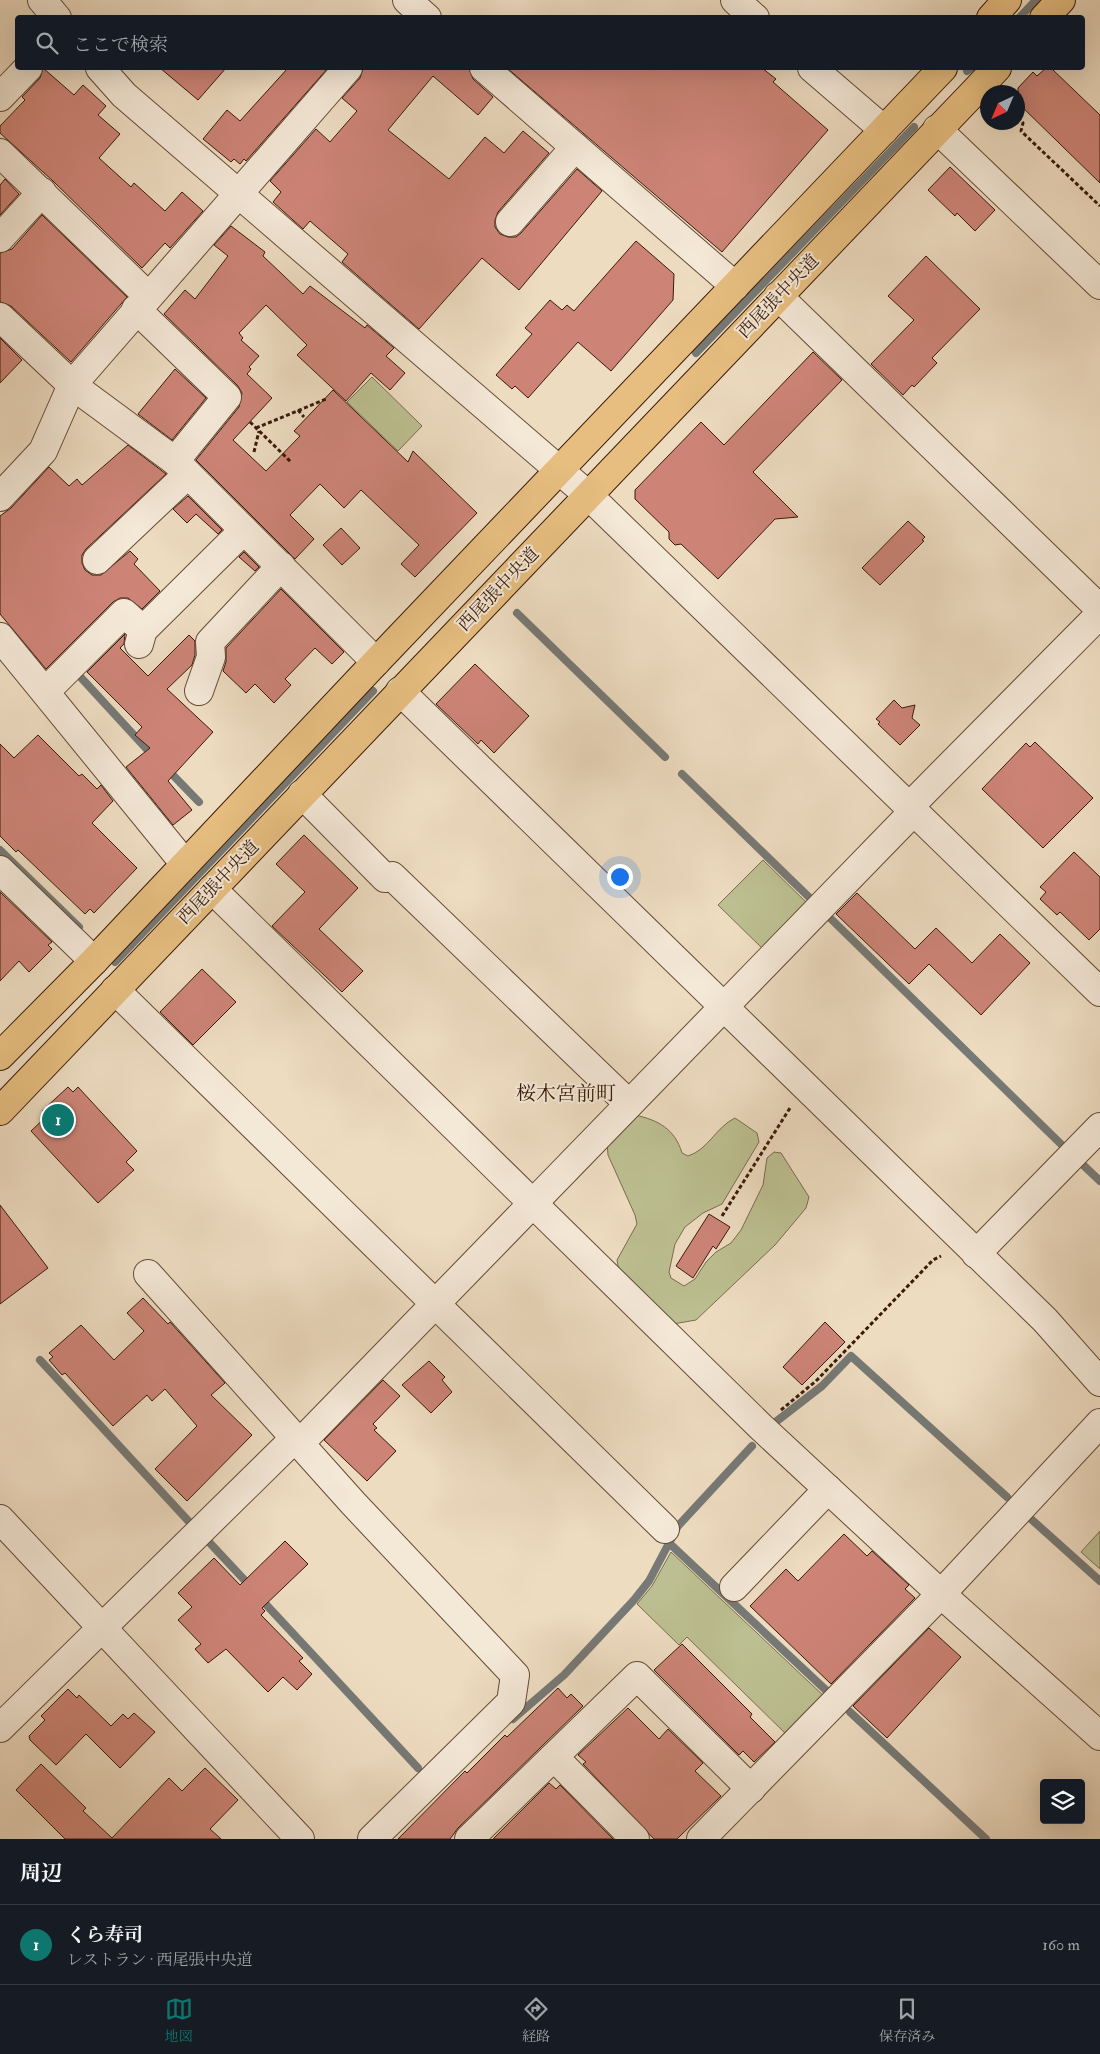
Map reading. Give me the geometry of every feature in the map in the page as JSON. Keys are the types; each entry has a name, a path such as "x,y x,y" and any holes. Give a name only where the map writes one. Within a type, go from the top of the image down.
{"main road":[{"path":"994,15 1007,0"},
{"path":"1047,15 1061,0"},
{"name":"西尾張中央道","path":"0,1056 94,961 376,662 941,70"},
{"name":"西尾張中央道","path":"0,1111 995,70"}],"street":[{"path":"394,15 406,0 424,15"},
{"path":"735,0 752,15"},
{"path":"0,97 26,70"},
{"path":"102,70 124,95 588,494 1100,992"},
{"path":"0,497 43,451 72,385 142,302 346,70"},
{"path":"486,70 735,286"},
{"path":"814,70 884,130"},
{"path":"937,129 1100,285"},
{"path":"510,222 575,147"},
{"path":"0,153 42,192 227,397 182,467 96,560"},
{"path":"0,238 42,192"},
{"path":"778,296 1100,609"},
{"path":"0,317 72,385 182,467 376,662"},
{"path":"46,692 124,613 141,637 244,530"},
{"path":"199,691 211,657 210,642 281,566"},
{"path":"0,1728 101,1627 299,1440 435,1304 1100,614"},
{"path":"0,637 185,864"},
{"path":"400,691 1045,1320 1100,1382"},
{"path":"302,794 386,878 392,876 629,1104"},
{"path":"0,870 94,961"},
{"path":"212,889 761,1427 941,1594 1100,1736"},
{"path":"115,990 664,1529"},
{"path":"971,1249 1100,1127"},
{"path":"148,1274 299,1440 353,1503 514,1675 511,1702 372,1839"},
{"path":"701,1839 941,1594 1100,1423"},
{"path":"734,1587 828,1489"},
{"path":"0,1518 300,1839"},
{"path":"471,1838 637,1676 751,1789"},
{"path":"554,1757 636,1839"}],"path":[{"path":"1021,130 1100,206"},
{"path":"257,430 326,399"},
{"path":"298,410 304,416"},
{"path":"250,422 291,462"},
{"path":"254,452 257,430"},
{"path":"722,1216 804,1086"},
{"path":"761,1427 816,1381 933,1260 971,1249"}],"green space":[{"path":"372,377 422,426 398,451 347,402"},
{"path":"763,860 811,907 766,952 718,905"},
{"path":"635,1115 664,1127 675,1138 682,1153 688,1156 701,1149 722,1127 735,1118 757,1133 759,1142 722,1204 703,1213 685,1227 675,1244 669,1272 671,1278 684,1286 695,1279 706,1262 716,1252 731,1243 741,1230 763,1185 767,1158 774,1152 781,1153 809,1197 806,1208 775,1245 696,1320 673,1324 619,1271 617,1260 637,1224 635,1215 608,1155 607,1142"},
{"path":"1100,1531 1100,1569 1081,1552"},
{"path":"671,1552 827,1699 789,1737 687,1637 679,1645 637,1604 652,1586"}],"building":[{"path":"42,70 45,70 74,95 83,85 106,106 98,115 120,134 99,158 131,187 134,183 165,211 182,192 203,211 170,248 165,243 142,268 53,181 0,133 0,126 25,100 22,97 40,78"},
{"path":"162,70 224,70 198,100"},
{"path":"286,70 326,70 246,161 244,159 240,164 234,159 231,162 203,139 227,110 240,121"},
{"path":"362,70 470,70 473,79 493,97 478,115 433,76 388,130 449,179 485,137 504,153 523,131 549,153 498,212 495,227 500,234 516,237 521,233 577,169 602,191 519,290 482,258 419,329 342,262 348,254 310,221 303,229 273,202 281,192 270,181 316,129 330,142 357,111 342,98 360,78"},
{"path":"509,70 765,70 776,79 773,82 828,130 722,252"},
{"path":"1044,70 1053,70 1100,115 1100,183 1025,110 1025,85 1021,85 1033,72 1037,76"},
{"path":"950,167 995,210 975,231 957,213 955,216 928,190"},
{"path":"5,179 19,194 0,215 0,185"},
{"path":"42,215 127,297 71,362 11,306 0,302 0,253 12,249"},
{"path":"231,226 265,252 263,256 303,294 310,286 365,328 367,325 394,348 386,356 405,373 390,390 371,373 346,401 297,355 307,345 266,305 239,333 243,338 241,340 259,356 249,367 251,369 247,374 272,398 233,440 266,471 300,436 294,431 333,390 408,462 413,451 477,513 415,577 401,564 419,545 361,490 344,508 320,484 290,515 314,539 295,559 196,460 239,407 242,393 238,386 164,314 185,290 195,299 228,256 214,245"},
{"path":"636,241 674,274 673,300 611,371 578,342 528,398 515,386 512,389 496,375 532,334 525,328 550,300 562,310 567,305 574,311"},
{"path":"926,256 980,309 932,358 937,363 914,387 912,385 903,395 871,364 914,320 888,296"},
{"path":"0,338 22,360 0,383"},
{"path":"813,352 842,380 753,472 798,517 775,519 718,579 681,544 675,545 669,539 669,532 635,499 635,490 701,422 724,445"},
{"path":"175,369 206,398 172,440 138,414"},
{"path":"128,445 166,474 86,549 82,555 82,563 85,570 92,575 101,575 130,551 138,559 134,564 160,591 142,609 128,598 120,598 113,602 46,669 0,614 0,516 11,508 49,467 69,486 77,479 82,485"},
{"path":"188,496 222,530 218,534 196,514 187,523 173,509"},
{"path":"908,521 925,537 922,540 924,541 880,585 862,568"},
{"path":"341,528 360,548 342,565 323,545"},
{"path":"244,552 259,567 255,571 239,557"},
{"path":"281,589 344,652 332,664 315,648 285,679 291,685 274,703 255,684 246,693 223,671 226,662 226,648"},
{"path":"125,634 124,644 120,648 148,676 189,635 195,641 195,655 192,665 167,689 213,732 168,781 192,810 173,825 126,767 150,748 135,735 142,727 87,672"},
{"path":"475,664 529,716 494,753 481,740 478,744 436,704"},
{"path":"894,700 902,708 915,705 912,718 920,725 900,745 878,724 880,722 876,719"},
{"path":"38,735 79,776 82,774 97,789 101,785 113,801 92,823 137,868 94,913 90,909 85,914 18,850 16,852 0,836 0,744 14,758"},
{"path":"1035,742 1093,798 1043,848 982,789 1026,743 1030,747"},
{"path":"304,835 358,888 319,929 363,971 342,992 272,926 305,892 276,864"},
{"path":"1074,852 1100,877 1100,929 1089,940 1060,912 1057,915 1040,899 1046,892 1040,887"},
{"path":"0,892 52,942 48,945 52,949 29,972 19,961 0,981"},
{"path":"857,893 915,949 936,928 972,963 1000,934 1030,963 981,1015 929,964 909,984 836,914"},
{"path":"202,969 236,1002 193,1045 160,1012"},
{"path":"68,1087 73,1092 78,1087 137,1151 126,1162 134,1170 98,1203 31,1131 47,1116 42,1111"},
{"path":"0,1205 48,1268 0,1304"},
{"path":"709,1214 730,1227 716,1249 713,1246 693,1278 676,1266"},
{"path":"143,1298 168,1324 170,1322 225,1383 211,1395 252,1435 187,1501 155,1469 197,1426 165,1389 152,1401 147,1395 113,1426 65,1373 62,1375 49,1360 53,1357 49,1353 81,1325 114,1360 144,1331 127,1313"},
{"path":"825,1322 845,1342 802,1385 783,1367"},
{"path":"429,1361 445,1377 442,1380 452,1392 431,1413 402,1385"},
{"path":"383,1380 400,1396 373,1424 377,1428 374,1430 396,1451 367,1481 324,1440"},
{"path":"844,1534 867,1556 872,1551 909,1585 905,1589 915,1598 831,1684 750,1606 786,1569 798,1581"},
{"path":"285,1541 308,1564 262,1608 265,1611 261,1615 303,1658 299,1661 312,1674 297,1690 283,1677 268,1692 226,1649 208,1663 195,1649 201,1644 178,1620 192,1607 178,1593 214,1558 240,1585"},
{"path":"929,1628 961,1657 887,1738 853,1706"},
{"path":"682,1644 752,1714 750,1717 775,1742 754,1762 743,1751 739,1755 654,1670"},
{"path":"558,1688 567,1698 571,1694 583,1706 458,1828 450,1839 398,1839 465,1771 467,1773 505,1735 507,1737"},
{"path":"68,1689 77,1698 79,1695 111,1726 123,1714 128,1719 134,1713 155,1732 120,1768 86,1734 56,1765 30,1740 29,1736 45,1720 41,1716"},
{"path":"628,1708 659,1739 668,1729 703,1763 695,1771 721,1796 677,1839 654,1839 583,1764 586,1762 578,1755"},
{"path":"41,1764 86,1808 83,1811 112,1838 169,1778 182,1791 205,1768 238,1800 210,1829 221,1839 65,1839 16,1790"},
{"path":"549,1783 556,1789 560,1785 613,1839 493,1839"}],"waterway":[{"path":"1022,15 1036,0"},
{"path":"696,353 914,127"},
{"path":"517,613 665,757"},
{"path":"74,670 154,757"},
{"path":"115,962 373,691"},
{"path":"166,768 199,802"},
{"path":"682,774 814,902"},
{"path":"0,850 79,927"},
{"path":"825,913 1066,1149"},
{"path":"1079,1161 1100,1181"},
{"path":"773,1424 822,1386 851,1356 1007,1497"},
{"path":"40,1360 192,1525"},
{"path":"513,1719 564,1675 634,1600 649,1581 678,1526 752,1446"},
{"path":"1031,1519 1100,1581"},
{"path":"208,1541 251,1587"},
{"path":"669,1543 829,1693"},
{"path":"260,1598 418,1768"},
{"path":"850,1712 986,1839"}],"place":[{"name":"くら寿司","path":"58,1120"}],"district":[{"name":"桜木宮前町","path":"566,1093"}]}
